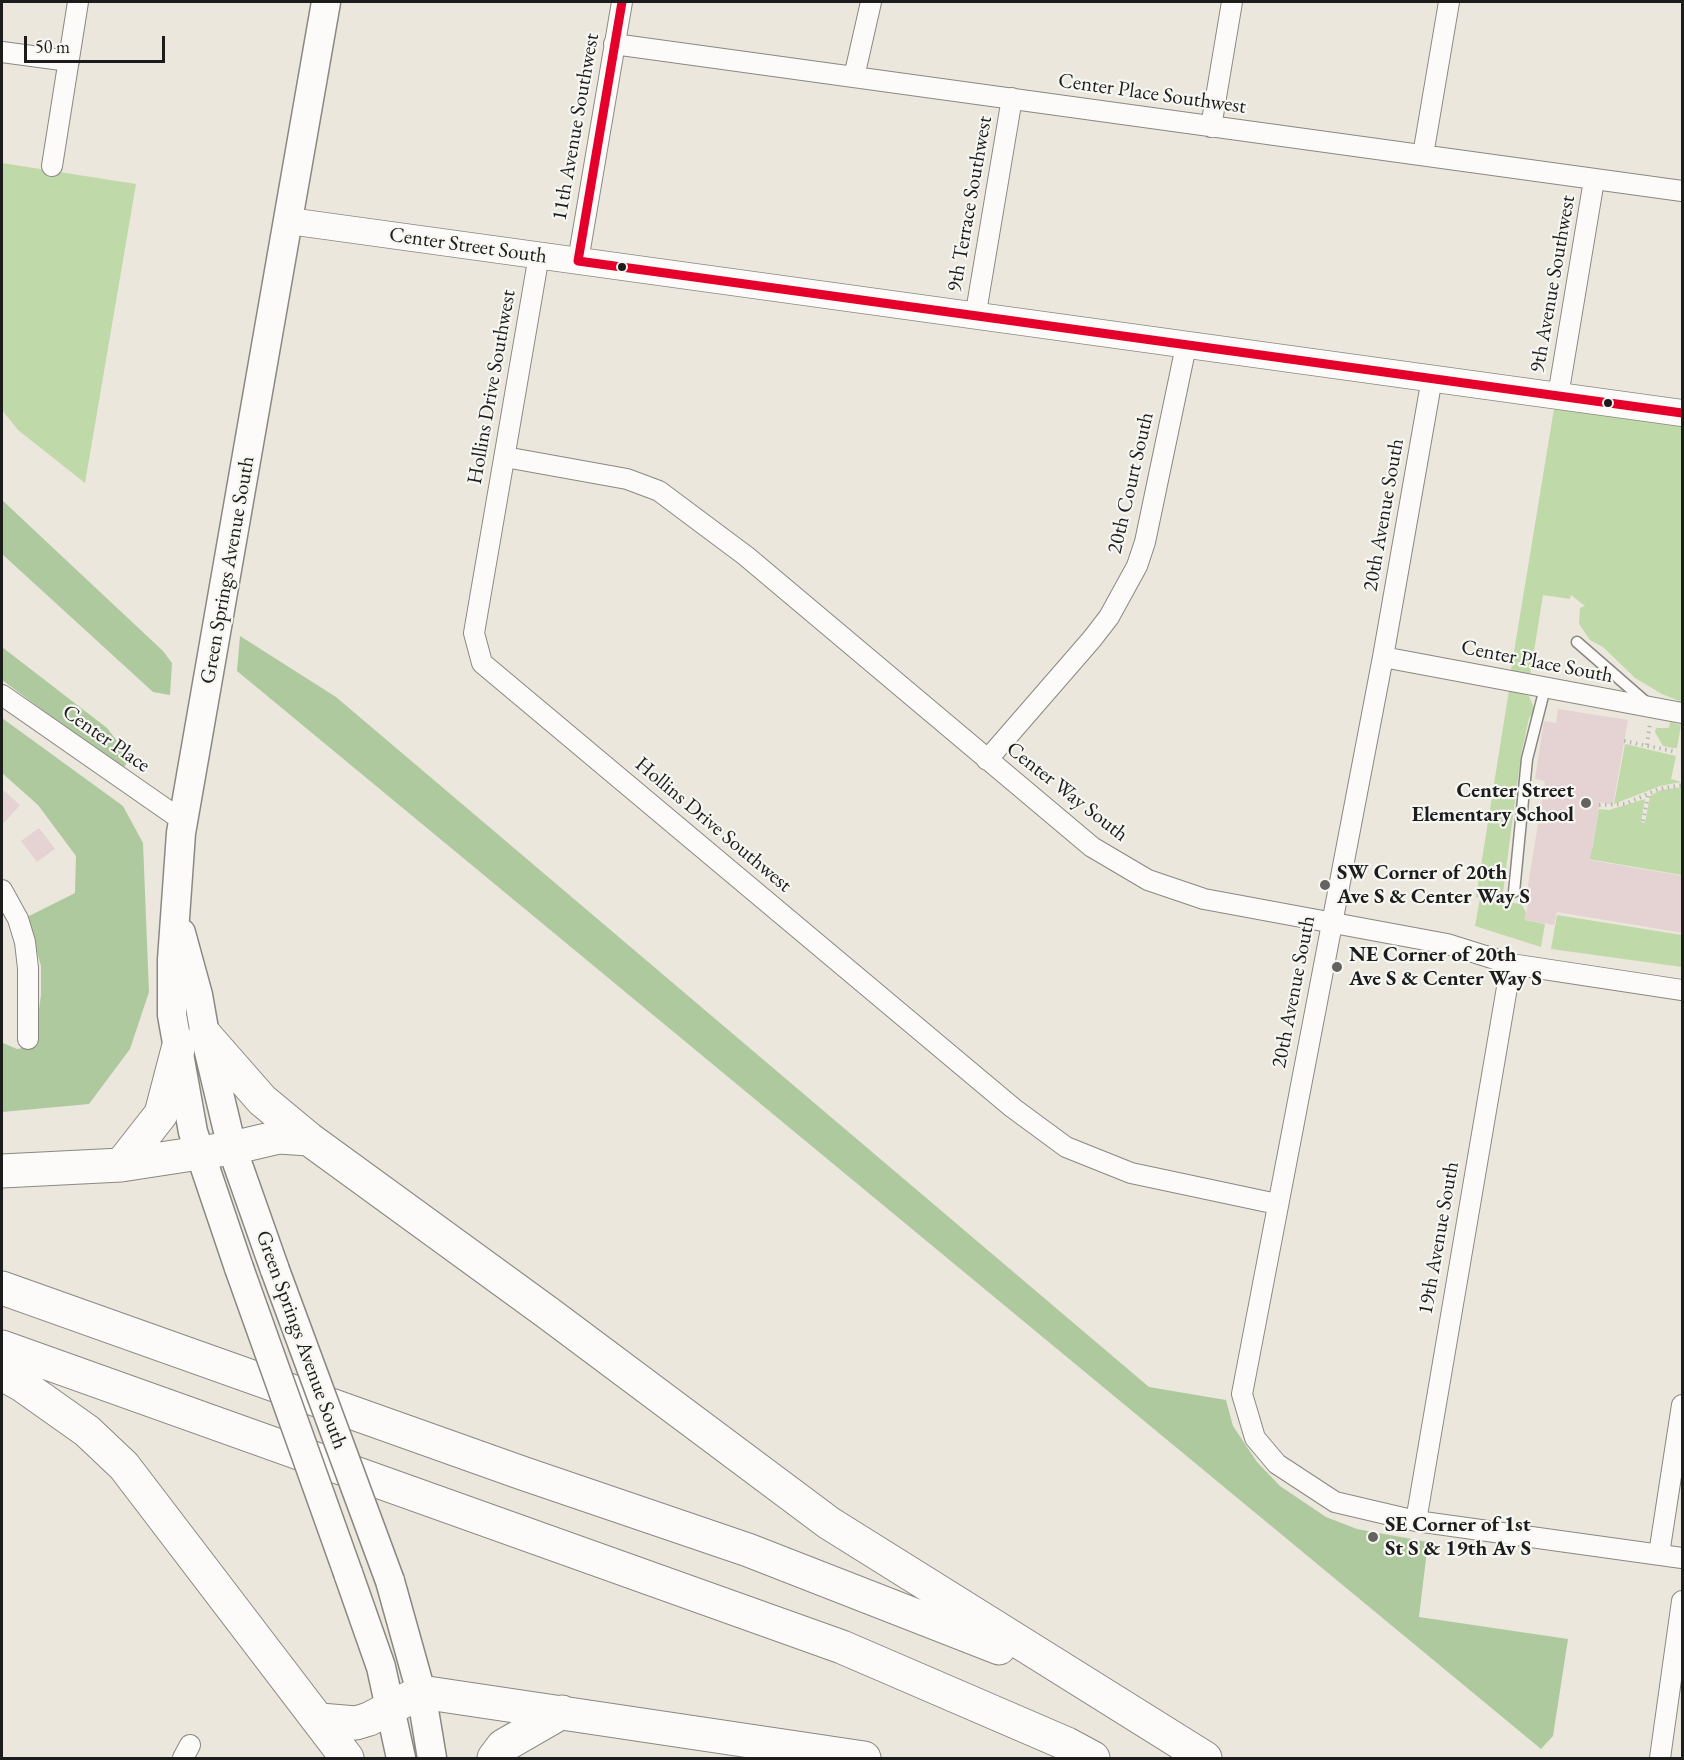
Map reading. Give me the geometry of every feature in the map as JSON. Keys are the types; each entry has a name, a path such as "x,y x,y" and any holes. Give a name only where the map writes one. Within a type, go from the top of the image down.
{"highway":[{"path":"121,1165 161,1114 191,1042 309,1139 548,1313 829,1523 1205,1758"},
{"path":"2,1171 121,1165 232,1149 279,1137 309,1139"},
{"path":"2,1288 522,1473 748,1550 1068,1674"},
{"path":"2,1347 842,1647 1067,1744 1093,1758"},
{"path":"2,1374 22,1385 87,1431 124,1466 320,1720 346,1758"},
{"path":"320,1720 356,1723 375,1718 390,1707 421,1692 864,1758"},
{"path":"494,1758 503,1746 562,1712"}],"main road":[{"name":"Green Springs Avenue South","path":"326,2 183,821 177,920 172,960 172,1015 191,1042 390,1581 421,1692 432,1758"},
{"name":"Green Springs Avenue South","path":"191,1042 193,1132 381,1667 401,1758"}],"street":[{"path":"52,166 78,2"},
{"name":"11th Avenue Southwest","path":"578,261 622,2"},
{"path":"854,77 871,2"},
{"path":"1211,127 1232,2"},
{"path":"1423,155 1449,2"},
{"name":"Center Place Southwest","path":"614,44 1683,191"},
{"path":"2,52 69,61"},
{"name":"9th Terrace Southwest","path":"975,318 1012,98"},
{"name":"9th Avenue Southwest","path":"1558,396 1594,180"},
{"name":"Center Street South","path":"289,221 975,318 1683,413"},
{"name":"Hollins Drive Southwest","path":"539,255 474,633 482,663 1013,1108 1066,1147 1131,1173 1277,1204"},
{"name":"20th Court South","path":"987,760 1104,624 1137,566 1145,542 1186,346"},
{"name":"20th Avenue South","path":"1432,378 1383,657 1242,1394 1255,1438 1277,1464 1335,1502 1416,1521 1683,1558"},
{"name":"Center Way South","path":"505,457 627,479 659,491 746,556 1092,847 1148,880 1204,899 1447,944 1510,964 1683,990"},
{"name":"Center Place South","path":"1383,657 1683,713"},
{"name":"Center Place","path":"2,695 183,821"},
{"path":"2,890 18,919 25,942 28,968 28,1039"},
{"name":"19th Avenue South","path":"1416,1521 1510,964"},
{"path":"1659,1554 1683,1406"},
{"path":"1660,1758 1677,1680 1683,1601"}],"lane":[{"path":"1577,642 1652,708"},
{"path":"1514,892 1527,759 1545,687"}],"path":[{"path":"1624,741 1677,752"},
{"path":"1599,805 1611,807 1625,804 1659,789 1683,785"},
{"path":"1643,821 1648,795"}],"green space":[{"path":"2,163 136,184 85,483 18,430 2,410"},
{"path":"1554,409 1682,425 1682,702 1662,694 1635,678 1603,647 1590,640 1579,624 1580,608 1585,606 1571,595 1570,599 1543,595 1529,682 1510,676"},
{"path":"2,500 163,651 172,663 170,695 153,692 2,554"},
{"path":"240,636 336,697 1149,1387 1226,1400 1233,1426 1257,1462 1280,1486 1326,1517 1357,1529 1428,1542 1419,1617 1568,1639 1553,1736 1541,1749 237,671"},
{"path":"2,647 107,728 124,750 126,765 121,768 2,680"},
{"path":"1509,690 1529,696 1535,710 1529,718 1521,755 1502,900 1489,899 1521,904 1526,912 1525,920 1545,924 1541,947 1475,926 1480,898 1476,897"},
{"path":"2,718 123,806 143,843 149,992 130,1049 89,1104 2,1112 2,1028 3,1043 17,1049 34,1046 41,995 41,966 27,917 75,893 76,856 38,805 2,773"},
{"path":"1670,722 1681,725 1677,748 1663,746 1655,732 1656,728 1669,728"},
{"path":"1625,744 1676,756 1671,779 1681,782 1660,786 1614,804"},
{"path":"1682,787 1682,875 1571,856 1592,850 1599,809 1609,810 1645,799 1641,822 1645,823 1650,796 1661,790"},
{"path":"1557,915 1682,935 1682,967 1551,949"}],"building":[{"path":"1558,709 1628,720 1613,805 1600,802 1590,860 1683,876 1683,933 1557,912 1554,925 1525,920 1528,904 1525,904 1545,781 1535,779 1544,721 1556,723"},
{"path":"2,789 20,805 2,825"},
{"path":"39,828 55,849 37,862 21,841"}],"transit line":[{"path":"622,2 578,261 1682,413"}],"place":[{"name":"Center Street Elementary School","path":"1586,803"},
{"name":"SW Corner of 20th Ave S & Center Way S","path":"1325,885"},
{"name":"NE Corner of 20th Ave S & Center Way S","path":"1337,967"},
{"name":"SE Corner of 1st St S & 19th Av S","path":"1373,1537"}]}
